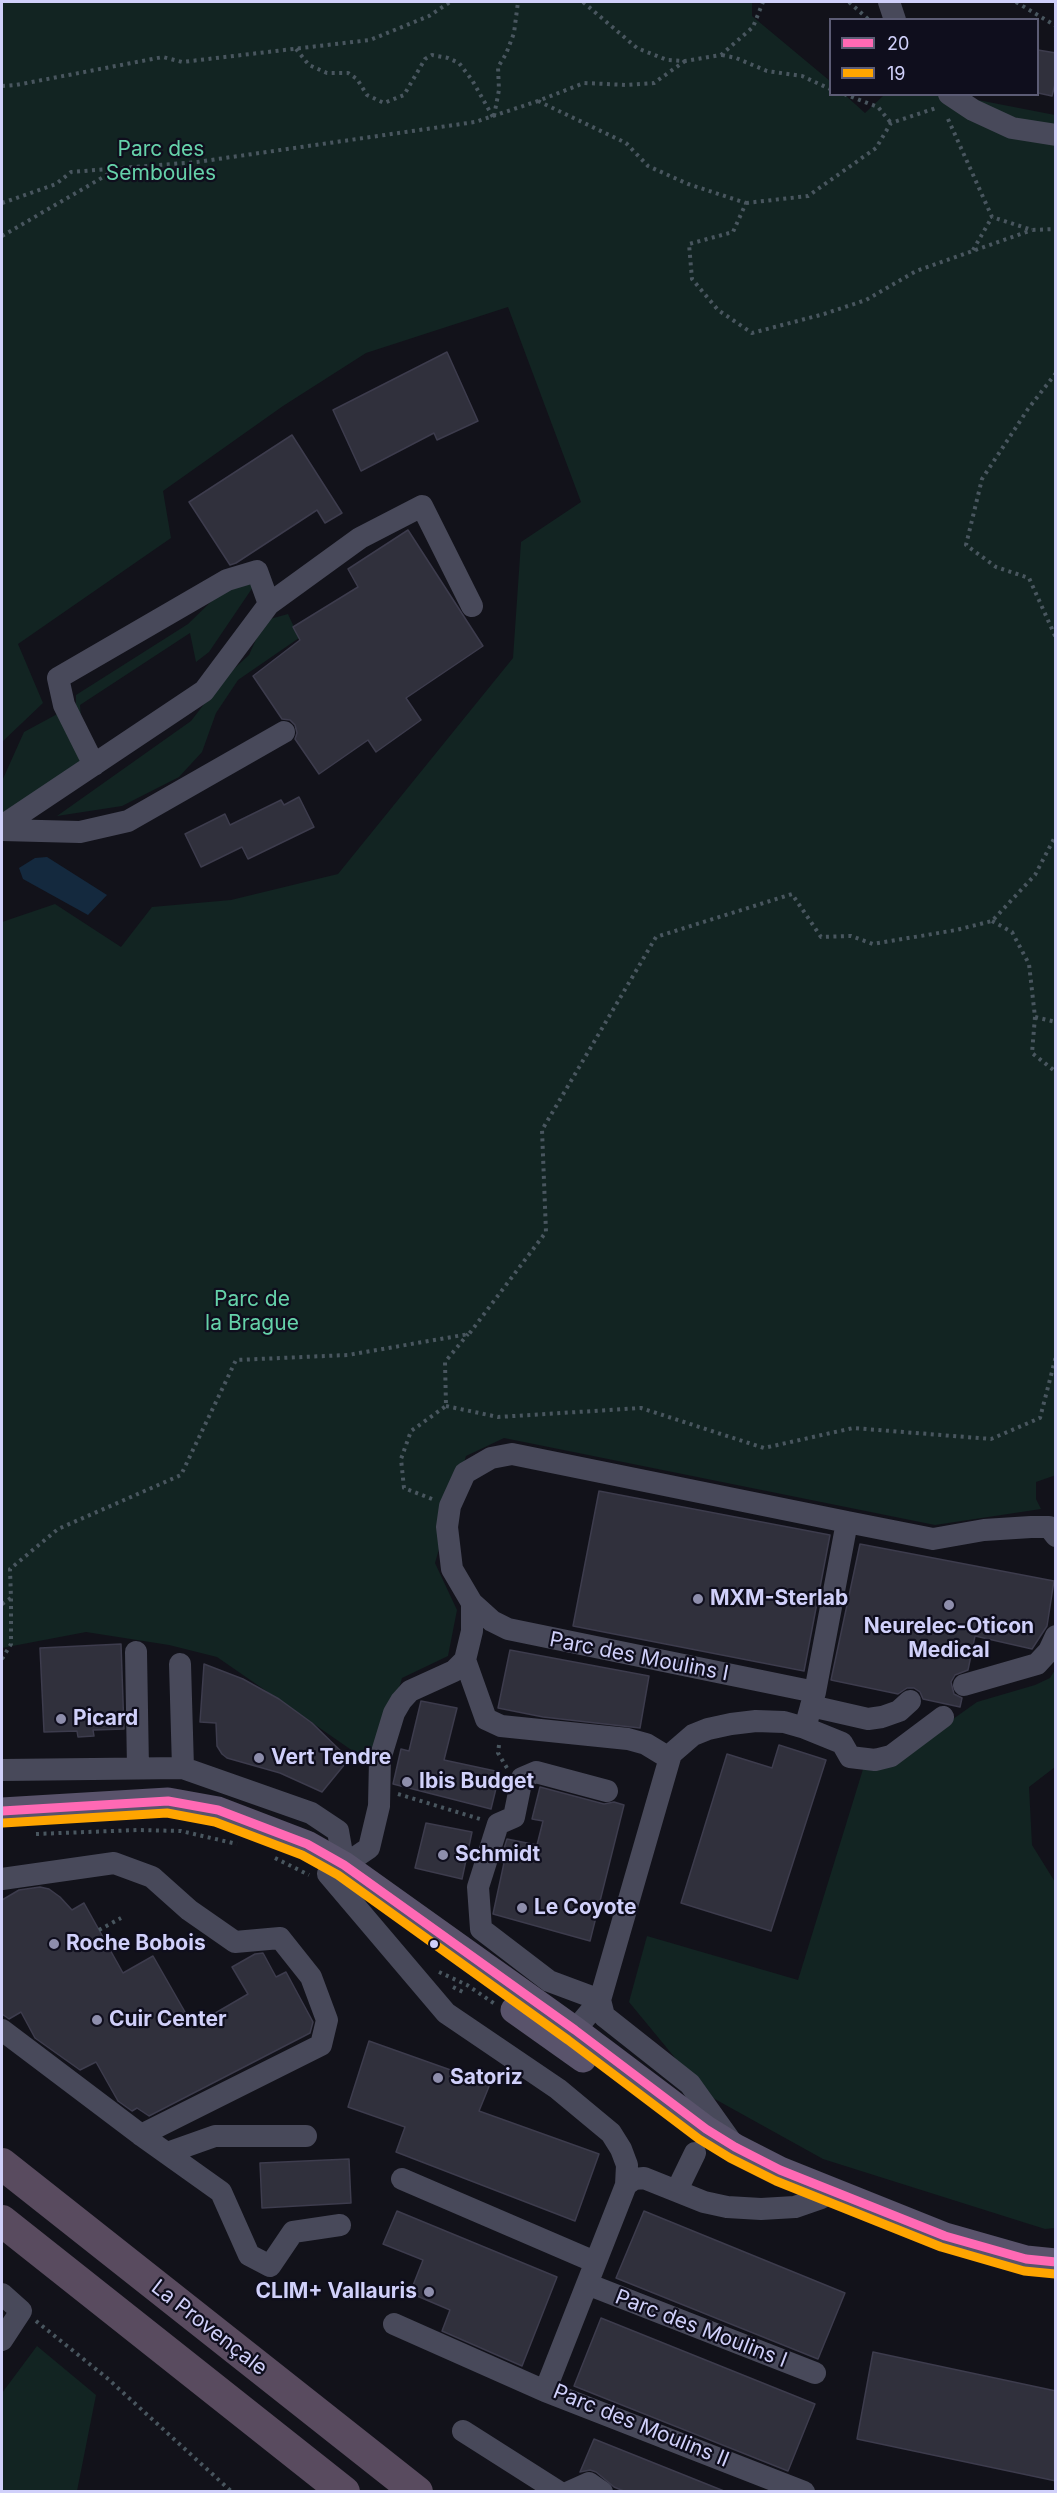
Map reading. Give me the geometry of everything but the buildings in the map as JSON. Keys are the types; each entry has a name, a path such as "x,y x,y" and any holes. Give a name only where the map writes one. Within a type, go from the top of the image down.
{"highway":[{"name":"La Provençale","path":"2,2164 417,2492"},
{"path":"2,2221 344,2492"}],"main road":[{"path":"2,1811 168,1801 218,1810 307,1844 548,2034 672,2115 706,2129"},
{"path":"2,1827 60,1822 170,1818 246,1836 336,1869 575,2031 706,2129 735,2147 780,2170 945,2236 1026,2259 1056,2262"},
{"path":"548,2034 575,2031"}],"street":[{"path":"889,2 894,18"},
{"path":"948,100 1012,128 1056,135"},
{"path":"2,828 204,691 269,604 360,538 422,506 472,606"},
{"path":"94,765 64,705 58,678 226,580 257,571 269,604"},
{"path":"2,828 80,831 128,821 284,732"},
{"path":"336,1869 369,1848 379,1806 380,1759 394,1713 401,1701 410,1691 454,1671 465,1660 472,1631 472,1603 452,1569 447,1527 450,1506 465,1473 491,1458 512,1454 933,1539 984,1530 1049,1527 1056,1536"},
{"path":"805,1728 813,1699 847,1522"},
{"name":"Parc des Moulins I","path":"472,1603 492,1621 508,1629 813,1699 868,1719 882,1718 898,1711 910,1701"},
{"path":"964,1684 1037,1664 1049,1651 1056,1636"},
{"path":"136,1652 138,1768"},
{"path":"465,1660 486,1719 501,1726 628,1739 646,1744 669,1758"},
{"path":"180,1664 183,1768"},
{"path":"575,2031 600,2000 669,1758 682,1743 708,1729 756,1721 784,1722 842,1743 850,1757 874,1760 891,1756 943,1717"},
{"path":"2,1770 183,1768 311,1813 338,1831 336,1869"},
{"path":"600,2000 549,1981 481,1929 478,1887 498,1824 514,1817 522,1778 536,1772 607,1791"},
{"path":"2,1880 114,1863 152,1877 189,1910 235,1942 280,1938 311,1977 327,2020 321,2045 141,2135"},
{"name":"Parc des Moulins II","path":"336,1869 446,2013 558,2089 611,2133 621,2149 627,2165 626,2185 545,2391 804,2492"},
{"path":"600,2000 604,2016 690,2084 735,2147"},
{"path":"2,2030 221,2192 249,2255 270,2266 293,2232 340,2225"},
{"path":"167,2154 215,2136 306,2136"},
{"path":"677,2190 695,2153"},
{"path":"626,2185 634,2179 644,2178 704,2202 727,2207 778,2209 795,2207 821,2199 828,2188"},
{"path":"402,2179 595,2262"},
{"name":"Parc des Moulins I","path":"586,2284 815,2373"},
{"path":"2,2294 21,2311 2,2340"},
{"path":"394,2324 545,2391"},
{"path":"463,2432 559,2492"},
{"path":"569,2492 589,2483 602,2492"}],"path":[{"path":"2,86 163,57 182,62 370,40 429,16 450,2"},
{"path":"493,117 499,90 498,67 514,33 518,2"},
{"path":"583,2 637,48 667,60 685,61 721,55 736,58 767,71 802,76 829,88"},
{"path":"721,55 753,27 763,2"},
{"path":"849,2 867,18"},
{"path":"1016,2 1056,26"},
{"path":"296,48 309,66 327,73 348,73 357,79 367,95 384,103 404,95 424,59 432,55 448,58 459,63 472,80 493,117"},
{"path":"2,203 56,184 71,172 197,162 475,122 538,101 584,82 627,85 654,83 685,61"},
{"path":"849,96 878,107 891,123"},
{"path":"538,101 626,143 648,166 688,184 746,203 808,196 876,148 891,123 948,100 992,217"},
{"path":"2,236 119,168"},
{"path":"746,203 733,231 689,244 692,279 718,310 752,333 866,300 916,272 1032,230 1056,229"},
{"path":"992,217 1032,230"},
{"path":"972,251 992,217"},
{"path":"1056,373 1028,408 982,479 966,545 996,567 1029,578 1056,638"},
{"path":"446,1406 445,1362 546,1232 542,1130 656,937 792,894 822,938 851,936 873,944 956,930 992,921 1035,875 1056,836"},
{"path":"992,921 1012,932 1029,964 1035,1017 1032,1053 1056,1072"},
{"path":"1035,1017 1056,1022"},
{"path":"2,1659 11,1644 10,1569 58,1529 181,1475 236,1360 348,1355 469,1334"},
{"path":"450,1506 404,1488 401,1459 411,1431 446,1406 498,1417 641,1407 764,1448 853,1428 991,1439 1040,1418 1056,1356"},
{"path":"2,1604 11,1598"},
{"path":"501,1726 498,1753 510,1773 522,1778"},
{"path":"423,1802 474,1817"},
{"path":"99,1930 121,1918"},
{"path":"453,1987 463,1992"},
{"path":"49,2331 107,2378 232,2492"}],"green space":[{"path":"2,2 752,2 752,16 829,80 829,96 846,96 865,113 883,96 957,96 1055,115 1056,1475 1036,1482 1036,1499 1041,1509 935,1525 504,1438 466,1456 435,1563 457,1610 448,1656 402,1678 376,1767 217,1657 169,1645 86,1632 2,1648 2,922 55,904 121,947 152,907 231,900 338,874 513,658 521,542 581,502 508,307 366,353 283,406 163,491 171,538 18,644 43,703 2,742"},
{"path":"247,581 253,587 209,652 196,662 190,633 80,705 81,718 76,710 76,695 188,624 222,591"},
{"path":"288,614 299,638 238,680 216,713 202,752 179,777 122,806 57,816 191,721 225,677 249,655 259,633 270,619"},
{"path":"61,712 80,750 80,768 51,788 2,813 2,781 24,732"},
{"path":"1055,1670 1055,1767 1029,1787 1032,1845 1055,1882 1055,2228 1045,2229 823,2159 704,2093 629,2002 647,1936 798,1980 864,1766 884,1768 977,1702 1035,1685 1050,1678"},
{"path":"37,2346 96,2395 77,2491 2,2491 2,2393"}],"water":[{"path":"47,857 107,895 88,915 23,879 19,868 35,858"}],"transit line":[{"name":"20","path":"2,1811 168,1801 218,1810 307,1844 344,1865 575,2030 706,2129 735,2147 780,2170 945,2236 1026,2259 1056,2262"},
{"name":"19","path":"3,1823 167,1813 215,1822 302,1855 338,1875 568,2040 699,2139 730,2158 776,2181 941,2247 1024,2271 1055,2274"}],"place":[{"name":"MXM-Sterlab","path":"698,1599"},
{"name":"Neurelec-Oticon Medical","path":"949,1605"},
{"name":"Picard","path":"61,1719"},
{"name":"Vert Tendre","path":"259,1758"},
{"name":"Ibis Budget","path":"407,1782"},
{"name":"Schmidt","path":"443,1855"},
{"name":"Le Coyote","path":"522,1908"},
{"name":"Roche Bobois","path":"54,1944"},
{"name":"Cuir Center","path":"97,2020"},
{"name":"Satoriz","path":"438,2078"},
{"name":"CLIM+ Vallauris","path":"429,2292"}],"park label":[{"name":"Parc des Semboules","path":"161,162"},
{"name":"Parc de la Brague","path":"252,1312"}]}
